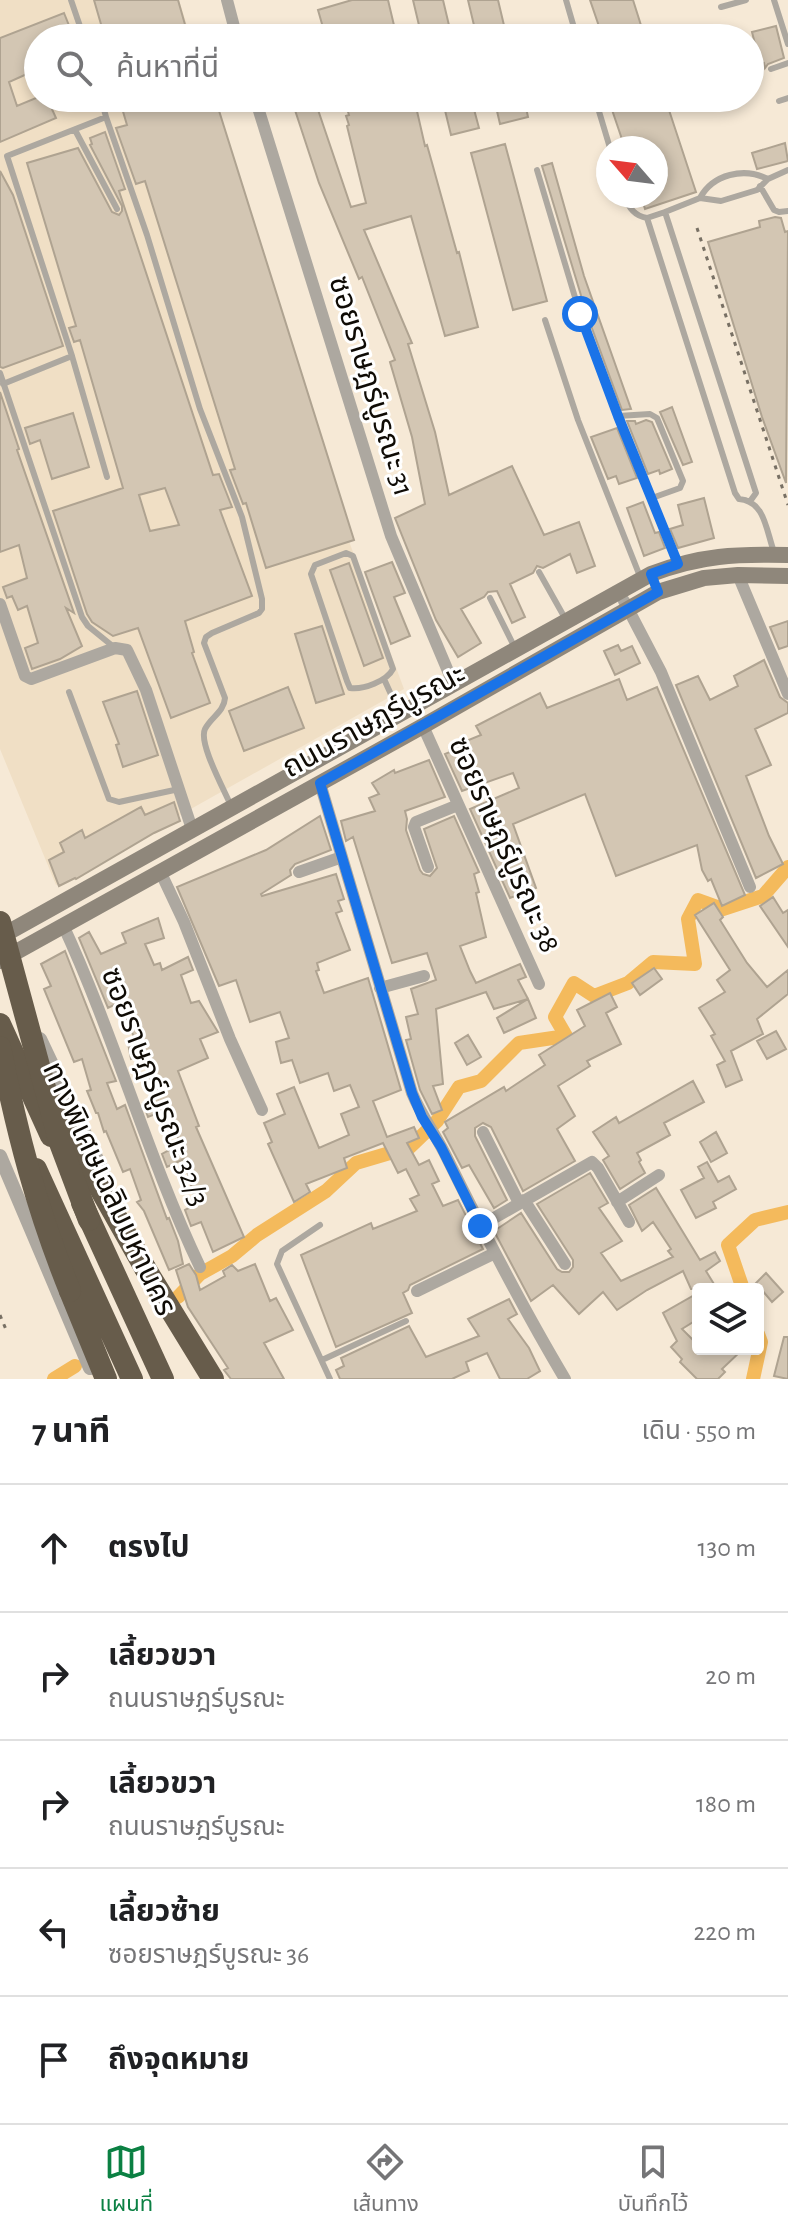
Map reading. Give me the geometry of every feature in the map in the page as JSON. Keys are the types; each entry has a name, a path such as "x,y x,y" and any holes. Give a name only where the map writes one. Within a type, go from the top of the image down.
{"highway":[{"path":"0,922 60,1143 89,1220"},
{"name":"ทางพิเศษเฉลิมมหานคร","path":"0,1024 163,1379"},
{"path":"0,1044 27,1130 65,1231"},
{"path":"0,1044 18,1136 33,1191 59,1265 106,1379"},
{"path":"41,1071 111,1210 213,1379"},
{"name":"ทางพิเศษเฉลิมมหานคร","path":"0,1092 132,1379"}],"main road":[{"name":"ถนนราษฎร์บูรณะ","path":"0,937 646,577 678,564 713,556 781,555"},
{"name":"ถนนราษฎร์บูรณะ","path":"1,960 658,592 704,578 788,576"},
{"path":"646,577 658,592"}],"street":[{"path":"227,0 233,24"},
{"name":"ซอยราษฎร์บูรณะ 31","path":"259,112 391,536 453,683"},
{"path":"738,575 788,694"},
{"path":"619,591 661,672 750,887"},
{"path":"0,604 27,678 115,648 122,647 131,655 146,690 192,829"},
{"name":"ซอยราษฎร์บูรณะ 38","path":"423,726 539,984"},
{"path":"320,783 412,1093 522,1306 565,1379"},
{"path":"428,867 414,827 416,822 458,805"},
{"path":"299,872 342,857"},
{"path":"160,871 262,1110"},
{"name":"ซอยราษฎร์บูรณะ 32/3","path":"63,925 106,1023 178,1222 200,1267"},
{"path":"1,960 199,1379"},
{"path":"380,988 424,976"},
{"path":"483,1132 521,1202 565,1264"},
{"path":"0,1156 95,1379"},
{"path":"480,1226 592,1162 629,1222"},
{"path":"617,1202 659,1175"},
{"path":"417,1291 495,1253"}],"lane":[{"path":"71,0 79,24"},
{"path":"566,0 573,24"},
{"path":"721,7 746,0"},
{"path":"774,0 788,44"},
{"path":"771,69 788,63"},
{"path":"779,101 788,98"},
{"path":"105,112 147,235 200,409 242,517 262,599 259,613 212,633 204,643 225,705 206,727 203,741 231,806"},
{"path":"599,112 606,136"},
{"path":"106,117 3,157 72,356 107,477"},
{"path":"75,130 117,209"},
{"path":"537,170 580,314 678,564"},
{"path":"631,208 636,214 647,218 700,198 721,201 757,190 768,179 788,170"},
{"path":"700,198 705,188 719,178 744,172 768,179"},
{"path":"760,186 774,210 788,211"},
{"path":"665,212 756,493 751,500"},
{"path":"647,218 735,493 739,499 751,500 759,507 781,555"},
{"path":"545,320 578,420 646,577"},
{"path":"3,384 72,356"},
{"path":"0,373 82,617 88,626 115,648"},
{"path":"618,416 650,414 657,418 683,481 680,488 652,498"},
{"path":"346,553 353,556 392,665 391,674 384,679 350,688 311,574 315,565 346,553"},
{"path":"539,572 566,620"},
{"path":"490,598 515,648"},
{"path":"384,679 400,713"},
{"path":"69,692 109,799 119,802 179,789"},
{"path":"320,1225 282,1251 277,1264 330,1379"},
{"path":"322,1360 406,1321"}],"path":[{"path":"697,228 788,505"},
{"path":"0,1315 7,1332"}],"shaded area":[{"path":"0,0 179,0 187,24 24,24 24,112 214,112 350,544 404,689 56,885 0,749"}],"building":[{"path":"94,0 178,0 185,24 101,24"},
{"path":"352,0 388,0 394,24 322,24 318,10"},
{"path":"413,0 443,0 449,24 419,24"},
{"path":"468,0 498,0 504,24 474,24"},
{"path":"590,0 633,0 641,24 598,24"},
{"path":"64,13 68,24 36,24"},
{"path":"776,26 784,58 765,68 764,63 764,29"},
{"path":"24,29 24,75 9,82 17,106 24,103 24,112 53,112 56,118 0,142 0,38"},
{"path":"123,112 219,112 354,540 266,568 246,503 243,504 230,470 235,469 145,181 136,184 116,128 127,125"},
{"path":"296,112 319,112 351,207 366,203 347,126 348,112 417,112 478,327 445,336 411,216 364,230 412,343 408,344 435,432 449,495 512,466 544,535 579,522 595,566 577,573 570,554 543,568 537,566 533,573 510,584 525,617 512,623 497,591 488,592 461,609 481,643 458,657 436,620 395,518 425,504 412,437 390,362 395,360 362,277 359,279 319,183"},
{"path":"445,112 475,112 479,128 451,135"},
{"path":"497,112 527,112 528,117 500,124"},
{"path":"613,112 670,112 696,192 668,201 668,136 621,136"},
{"path":"105,132 125,189 119,191 213,475 219,474 232,507 220,510 252,596 185,621 192,653 210,703 171,718 138,628 113,636 92,622 87,614 53,511 123,488 80,340 74,342 69,328 76,326 27,163 78,148 112,212 119,215 122,206 90,145 90,138","holes":["165,488 179,525 150,531 139,495"]},
{"path":"785,143 788,161 757,169 752,153"},
{"path":"505,144 547,301 513,310 471,153"},
{"path":"552,163 584,276 631,409 622,410 586,312 542,166"},
{"path":"0,171 13,195 63,346 3,368 0,367"},
{"path":"781,218 785,232 788,231 786,483 762,417 708,242 760,227 759,221"},
{"path":"0,392 74,613 66,608 82,646 60,659 32,669 25,648 38,643 27,606 18,610 12,596 7,598 3,587 27,578 19,545 0,552"},
{"path":"672,407 692,462 683,465 660,412"},
{"path":"73,413 89,467 52,479 40,440 30,444 25,428"},
{"path":"646,420 652,422 672,469 660,474 659,470 648,474 627,421 635,421 636,424"},
{"path":"617,428 637,478 619,484 616,476 608,479 591,437"},
{"path":"704,498 714,538 678,548 670,529 683,525 678,505"},
{"path":"643,502 655,533 659,532 665,548 644,556 627,508"},
{"path":"392,562 405,593 394,597 410,636 391,644 365,572"},
{"path":"349,563 383,658 364,666 330,570"},
{"path":"788,621 788,646 779,649 770,627"},
{"path":"322,626 344,694 316,703 295,634"},
{"path":"618,645 621,651 632,646 640,663 615,675 604,651"},
{"path":"764,660 780,697 788,703 788,713 755,729 771,765 746,776 783,864 756,878 676,685 698,676 710,700 738,686 734,676"},
{"path":"619,679 627,700 657,687 745,895 722,906 711,879 708,881 702,870 697,845 616,876 585,794 513,824 536,888 510,898 470,809 519,788 513,773 462,791 445,754 450,752 449,748 481,735 476,726 540,693 547,708"},
{"path":"288,687 304,728 244,751 229,711"},
{"path":"137,691 158,755 123,767 116,745 119,744 103,702"},
{"path":"429,760 445,797 405,811 406,830 420,870 430,876 437,868 424,829 454,816 479,872 474,874 479,892 476,893 486,937 460,946 470,971 476,983 520,964 526,977 518,980 528,999 494,1009 486,992 436,1009 443,1084 433,1086 442,1110 432,1114 420,1090 406,1040 411,1039 406,1017 418,1014 411,989 436,980 427,953 392,963 353,837 346,841 341,821 375,811 369,798 379,794 372,783 394,770 395,773"},
{"path":"174,802 180,821 59,886 49,860 64,852 60,843 82,830 85,838 141,807 145,815"},
{"path":"320,816 331,850 295,864 290,870 291,875 261,894 336,874 344,899 338,901 342,911 336,913 350,950 317,963 319,970 316,971 324,993 368,978 401,1090 373,1101 387,1137 414,1127 419,1138 407,1143 419,1165 429,1160 439,1181 432,1184 443,1206 458,1200 483,1249 410,1285 403,1293 412,1313 336,1347 301,1255 371,1223 373,1229 417,1211 410,1199 419,1195 406,1169 398,1173 383,1143 344,1158 347,1168 306,1184 310,1192 294,1202 268,1144 272,1142 264,1123 285,1114 277,1094 294,1087 319,1148 349,1135 341,1114 359,1107 350,1085 334,1091 328,1073 300,1083 292,1060 281,1063 276,1042 289,1038 280,1012 250,1022 236,980 219,986 177,887 266,850"},
{"path":"773,897 783,913 788,910 788,947 760,906"},
{"path":"714,903 723,917 720,920 747,963 767,987 788,970 788,994 757,1019 763,1034 731,1051 742,1080 726,1087 717,1065 725,1061 711,1036 715,1034 699,1008 725,992 717,980 730,970 695,915"},
{"path":"158,918 164,938 145,944 154,965 160,963 162,970 188,957 193,970 181,975 191,1003 199,1001 218,1032 200,1039 208,1058 178,1071 199,1126 196,1127 244,1237 213,1252 201,1222 191,1226 185,1210 196,1204 184,1159 167,1167 162,1154 180,1144 168,1109 148,1117 143,1103 156,1097 143,1055 131,1059 128,1043 135,1040 120,1002 108,1008 79,938 89,932 101,954 126,943 122,933"},
{"path":"65,951 116,1081 107,1083 117,1109 125,1105 178,1241 183,1264 169,1270 144,1211 137,1202 141,1200 130,1169 123,1172 96,1113 87,1091 91,1090 82,1059 74,1062 44,989 51,986 41,964"},
{"path":"654,968 662,979 640,995 632,983"},
{"path":"610,993 617,1007 606,1013 621,1044 587,1061 590,1066 558,1086 575,1116 557,1129 575,1161 523,1191 491,1127 483,1123 475,1128 475,1136 507,1200 494,1208 469,1165 462,1168 443,1132 448,1128 445,1122 504,1087 506,1091 545,1065 539,1055 585,1026 577,1010"},
{"path":"528,999 536,1018 504,1033 497,1018"},
{"path":"776,1031 786,1049 767,1059 757,1041"},
{"path":"468,1035 481,1057 467,1065 455,1043"},
{"path":"693,1081 704,1102 664,1123 670,1135 637,1153 645,1173 620,1189 603,1160 609,1156 593,1132 616,1117 619,1123"},
{"path":"716,1132 727,1153 711,1162 700,1142"},
{"path":"707,1162 718,1182 729,1176 736,1189 713,1202 716,1208 696,1218 681,1190 704,1178 698,1167"},
{"path":"590,1173 608,1203 599,1208 622,1241 601,1253 621,1281 673,1257 653,1222 642,1231 629,1205 656,1188 700,1260 715,1252 720,1261 706,1271 713,1283 692,1283 691,1289 683,1271 617,1310 603,1292 579,1314 553,1285 531,1301 494,1231 521,1213 557,1269 569,1272 573,1260 537,1204"},
{"path":"189,1264 200,1290 225,1276 223,1271 232,1265 238,1271 255,1264 270,1301 276,1298 293,1330 264,1343 284,1379 231,1379 224,1370 228,1368 188,1307 176,1270"},
{"path":"766,1273 783,1292 772,1302 764,1292 764,1283 756,1283"},
{"path":"692,1296 692,1323 682,1329 692,1339 692,1355 737,1355 722,1369 725,1372 718,1379 697,1379 680,1362 682,1359 671,1347 677,1341 663,1313"},
{"path":"509,1299 517,1314 508,1319 529,1348 540,1371 527,1379 500,1379 487,1353 466,1362 469,1371 452,1379 340,1379 336,1370 344,1366 341,1358 409,1326 426,1357 479,1336 468,1319"},
{"path":"784,1337 788,1337 788,1379 774,1376"}],"waterway":[{"path":"178,1297 200,1274 232,1256 257,1235 326,1191 356,1163 410,1147 437,1121 459,1087 481,1081 519,1043 566,1036 555,1017 574,983 594,996 628,983 653,962 695,964 688,919 698,900 723,909 763,896 788,867"},
{"path":"741,1283 728,1245 755,1220 788,1212"},
{"path":"753,1379 758,1355"},
{"path":"54,1379 75,1366"}],"route":[{"path":"480,1226 412,1093 320,783 658,592 651,574 678,564 580,314"}]}
